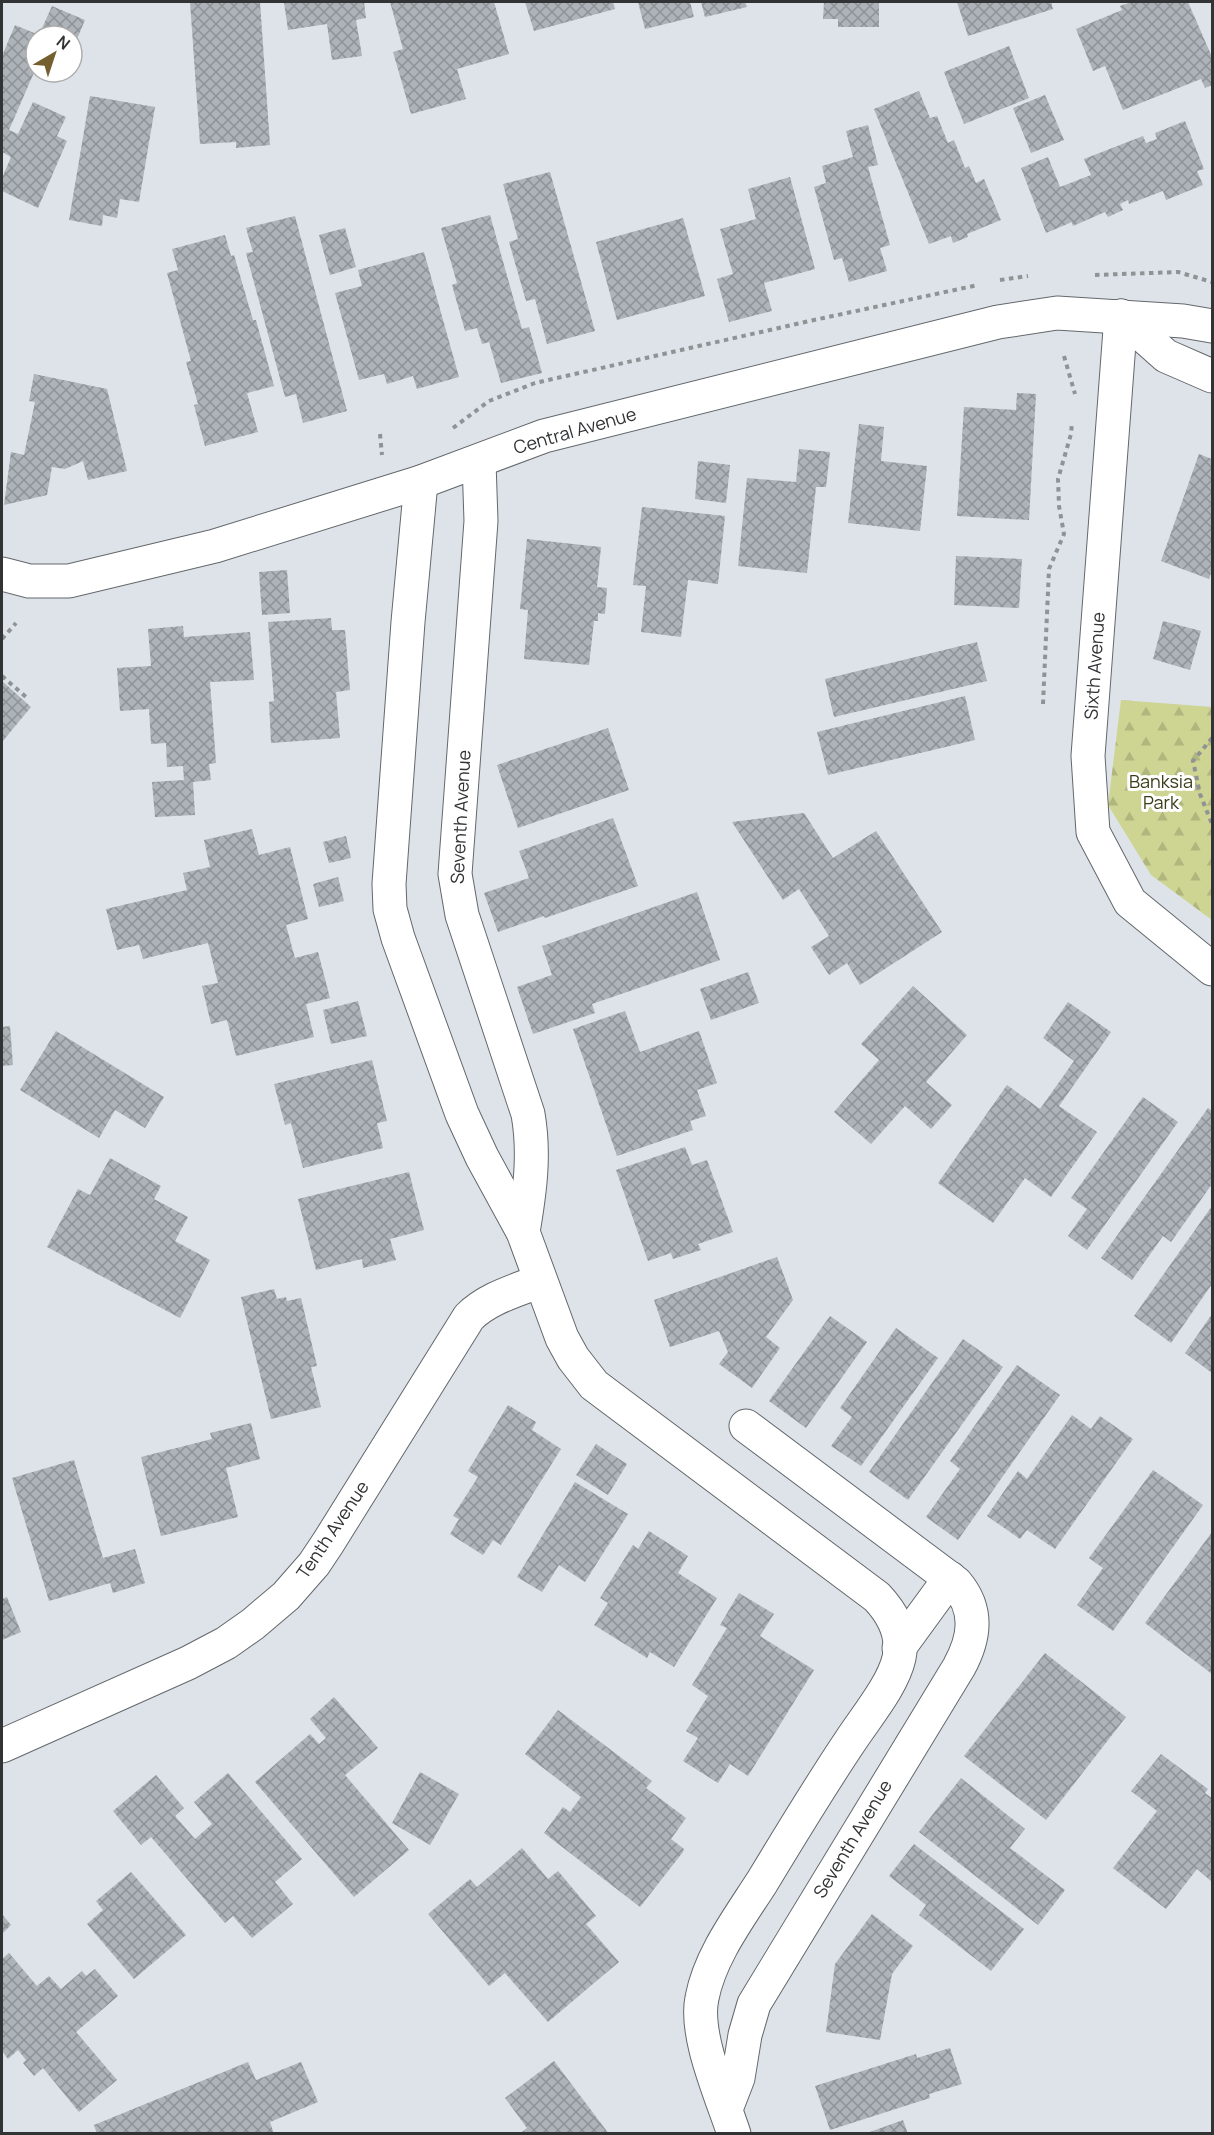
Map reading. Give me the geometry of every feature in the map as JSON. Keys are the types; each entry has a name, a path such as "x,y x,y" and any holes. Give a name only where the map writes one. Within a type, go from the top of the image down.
{"street":[{"name":"Central Avenue","path":"2,574 40,582 69,581 237,540 422,482 544,436 998,322 1057,313 1183,321 1212,326"},
{"path":"1121,316 1166,356 1212,376"},
{"name":"Sixth Avenue","path":"1121,316 1088,756 1093,832 1130,902 1212,969"},
{"name":"Seventh Avenue","path":"479,462 480,529 455,874 462,915 528,1114 532,1142 532,1173 523,1232"},
{"name":"Seventh Avenue","path":"422,482 389,865 390,909 398,938 462,1114 482,1157 523,1232 562,1338 578,1366 594,1385 877,1597 885,1605 898,1630 897,1662 884,1688 744,1910 709,1974 701,1999 700,2018 712,2070 730,2121"},
{"name":"Tenth Avenue","path":"2,1746 189,1663 270,1611 301,1579 328,1544 465,1322 479,1307 488,1302 540,1281"},
{"name":"Seventh Avenue","path":"730,2121 749,2019 758,1995 959,1667 970,1646 972,1635 970,1608 961,1589 950,1578 746,1426"},
{"name":"Seventh Avenue","path":"899,1648 950,1578"}],"path":[{"path":"1064,356 1075,392 1074,403"},
{"path":"1043,704 1049,569 1064,534 1059,506 1058,479 1071,434 1073,413"},
{"path":"380,434 382,461"},
{"path":"2,639 16,622"},
{"path":"2,676 26,697"},
{"path":"1212,738 1193,761 1200,794 1212,824"}],"green space":[{"name":"Banksia Park","path":"1121,700 1212,707 1212,920 1151,875 1108,805"}],"building":[{"path":"190,2 260,2 270,145 236,148 236,142 200,144"},
{"path":"284,2 364,2 366,18 356,20 362,56 332,60 327,24 288,30"},
{"path":"390,2 494,2 509,54 457,69 466,99 411,114 393,52 403,49"},
{"path":"525,2 613,2 615,9 534,31"},
{"path":"638,2 690,2 694,17 645,29"},
{"path":"701,2 745,2 747,7 705,17"},
{"path":"824,2 879,2 879,27 838,27 838,19 823,19"},
{"path":"957,2 1051,2 1053,9 968,36"},
{"path":"1132,2 1188,2 1212,57 1212,85 1205,88 1201,79 1123,110 1105,66 1093,71 1076,29 1122,10 1120,6"},
{"path":"52,6 85,20 83,24 44,24"},
{"path":"15,25 24,29 24,84 29,84 9,130 18,134 33,102 66,117 57,136 67,141 38,208 2,191 2,178 11,157 2,152 2,56"},
{"path":"1009,46 1029,98 964,124 944,72"},
{"path":"919,91 930,118 937,116 948,143 954,140 965,168 969,166 976,183 984,179 1001,220 967,234 968,237 953,243 951,236 929,244 874,109"},
{"path":"1045,95 1064,140 1031,153 1013,108"},
{"path":"90,96 155,107 139,202 120,199 117,218 103,215 102,226 69,220"},
{"path":"1185,121 1204,169 1197,171 1203,185 1166,200 1163,191 1129,204 1128,200 1120,204 1123,210 1108,217 1105,212 1073,226 1072,222 1046,233 1021,168 1048,157 1060,187 1091,175 1084,159 1143,136 1146,143 1157,139 1155,133"},
{"path":"868,125 878,165 868,167 890,245 880,248 887,271 849,282 842,258 834,260 814,187 826,183 822,166 853,157 846,131"},
{"path":"550,172 595,331 547,344 535,299 526,301 509,242 518,239 503,184"},
{"path":"790,177 815,269 764,283 772,311 729,322 717,279 733,274 720,229 756,219 748,189"},
{"path":"490,215 522,329 529,327 542,373 501,383 489,342 482,344 477,328 465,331 452,285 457,283 441,228"},
{"path":"295,216 347,411 303,423 296,394 285,397 246,253 253,252 246,228"},
{"path":"683,218 705,296 617,320 596,242"},
{"path":"345,228 356,267 330,275 319,235"},
{"path":"225,235 231,256 234,255 253,320 256,320 274,386 247,393 258,432 205,446 194,405 198,404 186,362 191,361 167,273 178,270 172,249"},
{"path":"424,252 459,377 417,389 413,376 387,384 384,374 359,380 335,293 362,286 358,270"},
{"path":"34,374 107,389 127,471 88,480 83,461 65,469 52,467 47,495 4,505 11,452 24,455 35,402 29,401"},
{"path":"1017,393 1036,394 1029,520 957,516 964,407 1016,410"},
{"path":"859,424 884,427 881,461 927,466 920,531 848,523"},
{"path":"799,449 830,452 826,487 816,487 807,573 738,566 747,478 796,482"},
{"path":"1199,454 1212,459 1212,570 1209,579 1161,561"},
{"path":"698,461 730,465 726,503 695,499"},
{"path":"642,507 725,516 718,584 688,580 681,637 641,632 646,586 633,585"},
{"path":"527,539 601,547 597,587 607,588 605,614 598,613 598,621 594,621 589,665 524,659 528,610 520,609"},
{"path":"956,556 1022,559 1019,608 954,605"},
{"path":"287,570 290,613 262,615 259,572"},
{"path":"331,618 332,630 345,630 350,690 336,692 340,738 271,743 269,702 274,701 268,622"},
{"path":"1163,621 1201,631 1190,670 1153,659"},
{"path":"183,626 184,637 250,632 254,680 210,682 216,763 209,764 211,780 193,782 195,815 155,817 152,782 184,780 183,766 167,767 166,743 151,744 149,709 120,711 117,668 151,666 148,629"},
{"path":"977,642 987,681 834,717 825,679"},
{"path":"2,681 31,707 2,742"},
{"path":"965,696 975,740 828,775 817,732"},
{"path":"608,728 629,790 518,828 497,765"},
{"path":"804,813 833,858 876,831 942,932 860,985 847,963 829,975 811,947 829,936 799,889 783,900 732,822"},
{"path":"613,818 638,886 498,932 484,893 529,878 519,851"},
{"path":"252,829 259,855 290,847 308,919 286,925 295,958 318,952 330,998 306,1004 314,1037 236,1056 227,1020 211,1024 202,986 218,983 208,943 143,959 139,945 117,950 106,909 187,890 183,873 210,867 204,840"},
{"path":"346,836 351,858 329,863 323,842"},
{"path":"338,877 344,901 319,907 313,884"},
{"path":"697,892 720,960 592,1004 595,1013 533,1034 517,987 552,975 542,946"},
{"path":"748,972 759,1003 711,1020 700,989"},
{"path":"913,986 967,1035 926,1082 952,1105 931,1129 905,1106 871,1144 834,1112 879,1060 861,1044"},
{"path":"358,1001 367,1036 331,1044 323,1010"},
{"path":"1068,1002 1111,1032 1059,1106 1097,1132 1051,1197 1025,1178 993,1223 938,1183 1007,1085 1040,1109 1074,1061 1043,1038"},
{"path":"625,1011 640,1052 699,1031 717,1083 697,1090 706,1116 690,1121 693,1130 617,1156 573,1029"},
{"path":"10,1026 13,1065 2,1066 2,1027"},
{"path":"56,1031 164,1097 145,1128 115,1110 99,1138 20,1090"},
{"path":"372,1060 387,1121 377,1123 383,1148 303,1168 291,1123 285,1125 274,1084"},
{"path":"1143,1097 1178,1122 1087,1250 1068,1236 1087,1209 1071,1198"},
{"path":"1208,1108 1212,1111 1212,1184 1171,1242 1163,1236 1132,1280 1101,1258"},
{"path":"685,1147 692,1165 707,1160 733,1232 698,1244 701,1250 673,1259 671,1253 648,1261 616,1170"},
{"path":"110,1158 161,1186 154,1199 188,1217 175,1241 210,1260 180,1318 47,1247 78,1189 90,1195"},
{"path":"409,1172 424,1230 390,1239 396,1260 363,1268 362,1259 316,1270 298,1199"},
{"path":"1212,1206 1212,1284 1171,1343 1134,1316"},
{"path":"777,1257 793,1300 766,1337 780,1348 752,1388 719,1364 728,1352 719,1331 670,1347 654,1300"},
{"path":"274,1289 277,1299 286,1297 287,1301 301,1298 317,1366 311,1367 321,1407 271,1419 241,1297"},
{"path":"1212,1314 1212,1373 1185,1353"},
{"path":"830,1316 867,1342 806,1428 769,1401"},
{"path":"896,1328 938,1358 861,1466 831,1446 852,1417 840,1408"},
{"path":"963,1339 1003,1367 908,1500 869,1472"},
{"path":"1017,1365 1060,1395 958,1540 926,1517 960,1469 950,1461"},
{"path":"508,1405 536,1422 532,1430 561,1449 501,1545 493,1540 483,1555 450,1534 459,1519 453,1516 478,1477 468,1471"},
{"path":"1072,1415 1091,1429 1100,1416 1133,1439 1055,1549 1027,1530 1020,1539 987,1516 1018,1471 1027,1479"},
{"path":"251,1423 260,1459 226,1468 238,1517 161,1536 141,1457 212,1439 210,1433"},
{"path":"596,1444 627,1464 608,1495 576,1475"},
{"path":"74,1460 103,1558 135,1549 145,1583 113,1593 110,1583 49,1601 12,1478"},
{"path":"1153,1470 1203,1505 1113,1631 1077,1605 1103,1568 1089,1558"},
{"path":"575,1482 628,1514 585,1582 559,1565 542,1592 517,1577"},
{"path":"649,1531 688,1556 678,1573 717,1598 674,1667 650,1652 647,1658 594,1625 608,1603 600,1598 633,1545 638,1549"},
{"path":"1212,1532 1212,1674 1145,1623"},
{"path":"739,1593 774,1614 760,1636 814,1670 748,1776 730,1764 718,1783 683,1761 698,1738 686,1731 708,1696 692,1685 727,1628 720,1625"},
{"path":"7,1597 21,1632 2,1640 2,1599"},
{"path":"1045,1653 1126,1717 1046,1820 964,1756"},
{"path":"334,1697 378,1748 345,1775 409,1850 354,1897 255,1782 310,1734 319,1744 326,1738 310,1719"},
{"path":"558,1710 652,1781 646,1788 686,1818 671,1839 684,1849 683,1852 640,1907 544,1833 563,1807 570,1812 581,1797 525,1754"},
{"path":"1161,1754 1208,1789 1205,1793 1212,1798 1212,1882 1197,1869 1166,1909 1113,1868 1157,1811 1131,1791"},
{"path":"420,1772 459,1794 430,1845 392,1823"},
{"path":"228,1773 302,1859 275,1882 293,1904 252,1938 233,1916 225,1923 151,1837 141,1845 113,1811 156,1775 184,1808 175,1816 195,1839 212,1824 194,1802"},
{"path":"961,1778 1025,1829 1010,1848 1065,1890 1038,1925 919,1832"},
{"path":"914,1844 1024,1929 991,1971 919,1915 926,1905 889,1876"},
{"path":"522,1848 548,1879 558,1871 596,1916 586,1924 619,1962 548,2022 505,1973 489,1986 428,1914 470,1879 477,1887"},
{"path":"131,1872 186,1935 134,1979 87,1924 103,1910 96,1901"},
{"path":"2,1914 11,1925 2,1934"},
{"path":"872,1914 913,1946 892,1974 880,2040 826,2032 835,1964"},
{"path":"9,1953 37,1986 49,1976 61,1989 82,1971 86,1976 95,1969 118,1996 76,2032 117,2080 79,2112 43,2068 34,2076 23,2063 26,2060 18,2050 8,2059 2,2051 2,1959"},
{"path":"950,2048 962,2084 929,2094 930,2098 830,2130 815,2086 916,2054 917,2058"},
{"path":"554,2061 609,2134 519,2134 527,2128 505,2098"},
{"path":"248,2062 256,2080 301,2062 318,2102 270,2122 274,2134 97,2134 94,2125"},
{"path":"903,2120 908,2134 867,2134 867,2133"}]}
